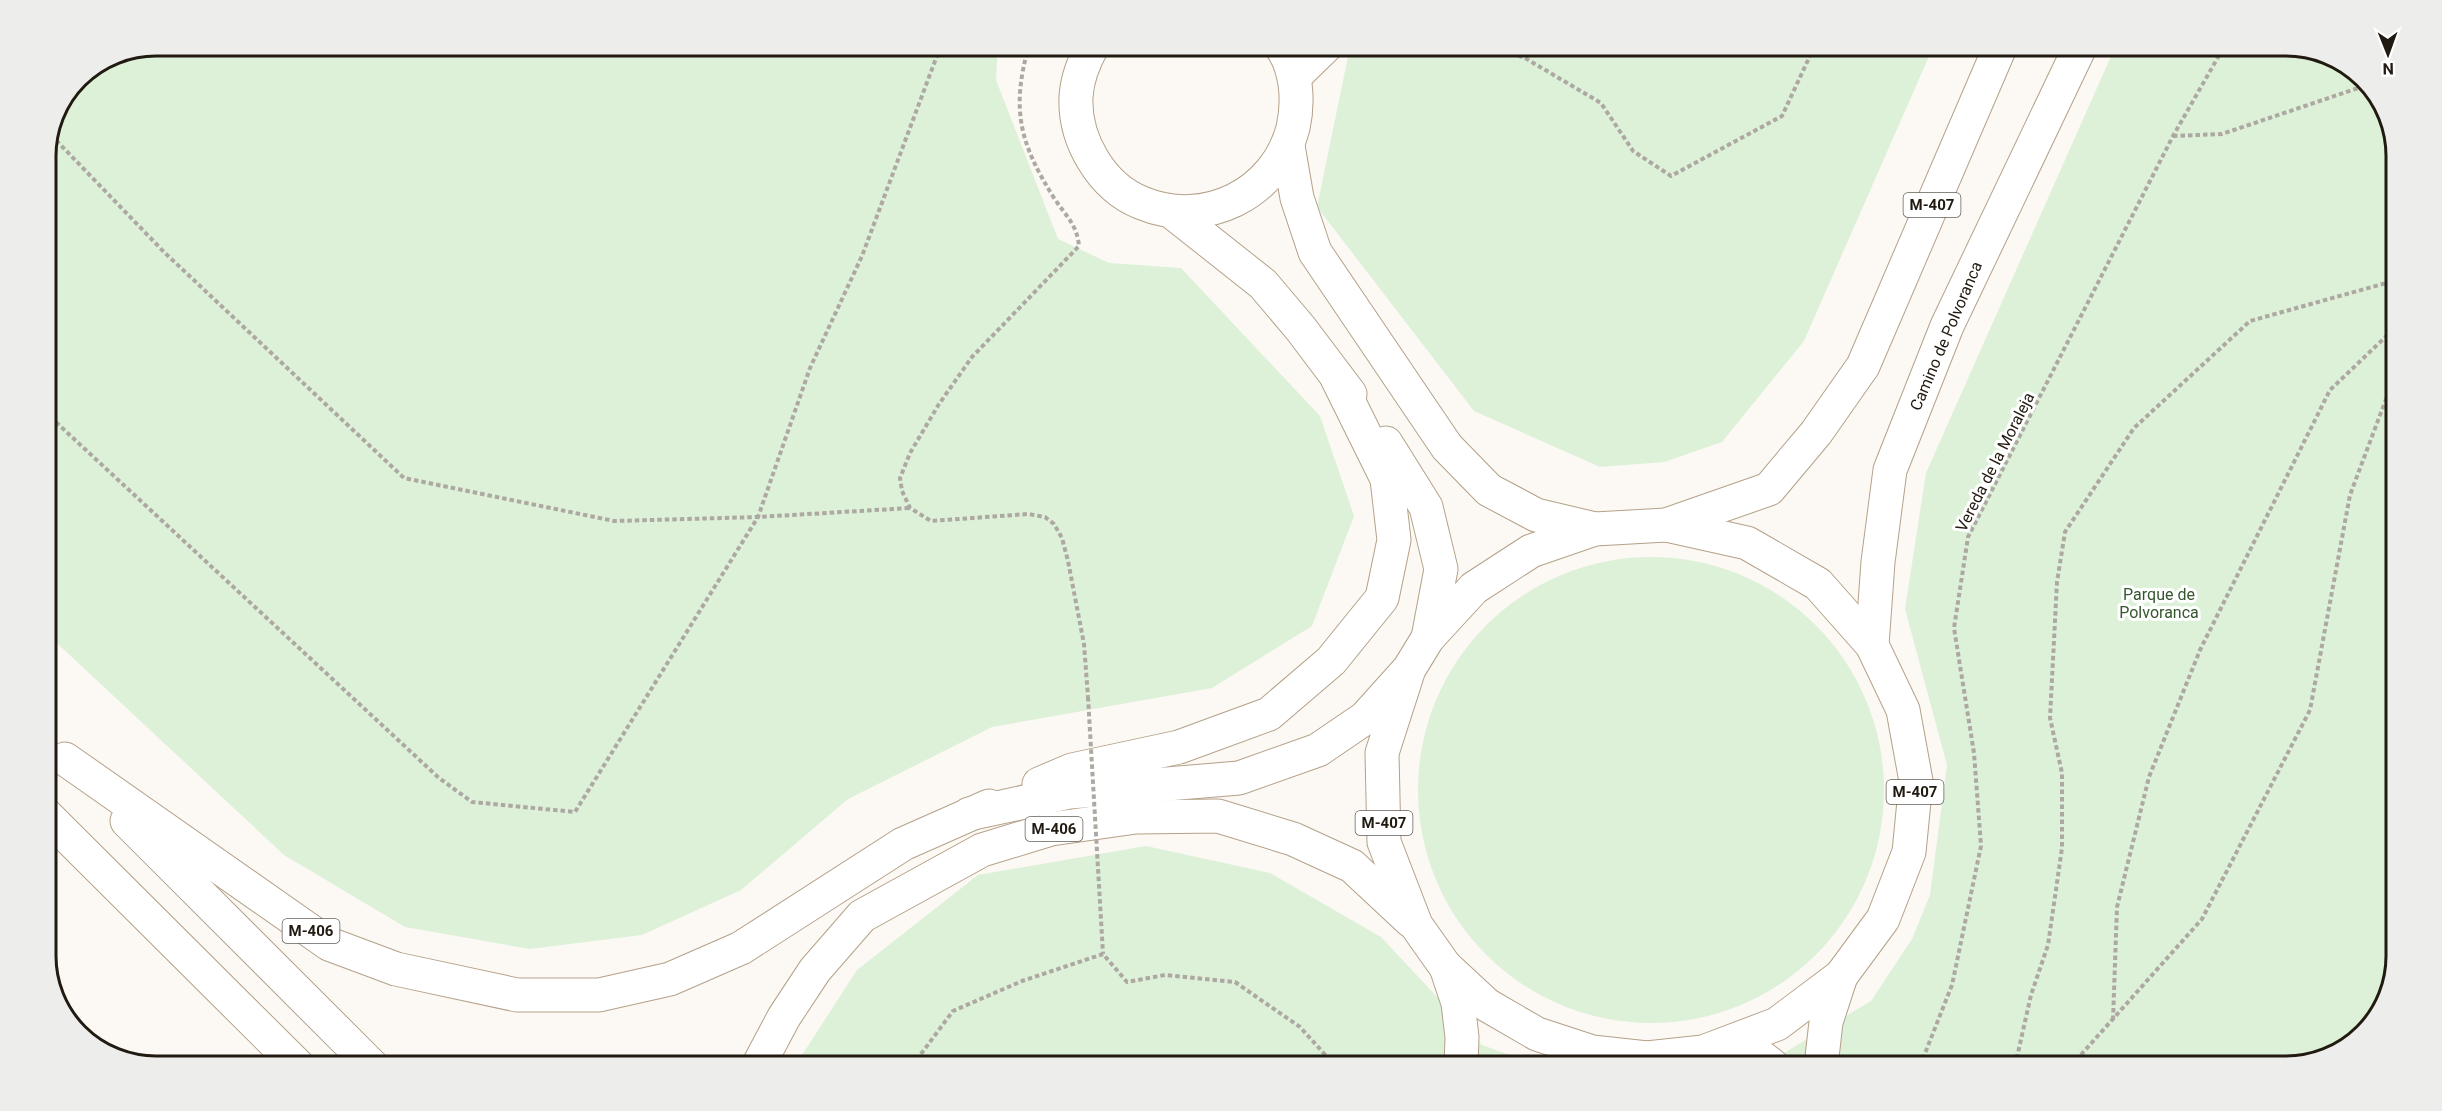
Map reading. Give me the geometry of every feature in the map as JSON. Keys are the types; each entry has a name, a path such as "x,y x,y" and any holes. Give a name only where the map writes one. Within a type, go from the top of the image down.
{"main road":[{"path":"1084,56 1076,97 1079,129 1092,160 1113,185 1141,203 1172,212 1208,211 1241,198 1269,176 1288,146 1297,112 1294,77 1285,56"},
{"path":"1294,77 1316,56"},
{"name":"M-407","path":"1666,525 1769,489 1816,433 1863,366 1996,56"},
{"name":"Camino de Polvoranca","path":"1872,645 1878,562 1890,470 1947,326 2076,56"},
{"path":"1288,146 1297,198 1315,252 1447,447 1489,490 1536,515 1595,529"},
{"path":"1172,212 1263,284 1378,430 1426,507 1441,569 1428,638"},
{"name":"M-406","path":"56,751 329,944 396,969 517,995 599,994 670,979 741,948 903,844 969,814 1072,770 1179,747 1269,714 1330,661 1382,598 1395,540 1387,479 1337,378"},
{"name":"M-407","path":"1574,1056 1487,1005 1445,966 1416,925 1384,842 1382,753 1409,669 1428,638 1474,588 1531,551 1595,529 1666,525 1747,543 1818,584 1872,645 1903,710 1916,781 1909,852 1883,919 1840,976 1777,1024 1703,1052 1666,1056"},
{"name":"M-406","path":"969,814 1070,792 1239,778 1318,750 1365,718 1409,669"},
{"name":"M-406","path":"56,751 362,1056"},
{"name":"M-406","path":"763,1056 784,1017 815,970 862,916 982,850 1051,829 1136,817 1218,816 1293,839 1352,866 1416,925"},
{"path":"56,825 288,1056"},
{"name":"M-407","path":"1445,966 1458,1003 1462,1037 1461,1056"},
{"path":"1822,1056 1826,1022 1840,976"},
{"path":"1703,1052 1760,1056"}],"path":[{"path":"56,422 431,770 472,802 575,812 758,518 810,368 862,256 937,56"},
{"path":"1026,56 1018,98 1021,124 1029,152 1041,176 1078,232 1079,246 972,357 939,404 910,453 900,478 902,491 910,507 931,521 1028,514 1045,517 1054,524 1062,538 1084,644 1103,954 1127,982 1165,975 1235,982 1300,1027 1326,1056"},
{"path":"1520,56 1601,103 1633,151 1671,176 1782,116 1810,56"},
{"name":"Vereda de la Moraleja","path":"1924,1056 1952,986 1981,846 1974,753 1954,628 1968,537 2173,136 2219,56"},
{"path":"2173,136 2222,134 2359,88"},
{"path":"57,141 164,252 404,478 614,521 758,518 910,507"},
{"path":"2017,1056 2031,995 2048,945 2062,848 2062,773 2050,718 2057,582 2066,532 2134,428 2250,321 2386,282"},
{"path":"2113,1020 2117,907 2149,777 2200,650 2330,390 2386,337"},
{"path":"2081,1056 2202,919 2310,710 2350,495 2386,399"},
{"path":"919,1056 953,1011 1022,981 1103,954"}],"green space":[{"path":"156,56 997,56 996,80 1058,239 1109,263 1181,268 1320,416 1354,516 1312,626 1212,688 992,727 848,799 741,890 642,935 530,949 405,927 284,855 56,642 56,149 59,130 66,111 76,95 90,80 105,69 123,61 136,57"},
{"path":"1348,56 1929,56 1804,341 1722,442 1664,462 1600,467 1474,411 1317,207"},
{"name":"Parque de Polvoranca","path":"2111,56 2306,57 2325,63 2347,76 2370,100 2376,111 2385,136 2386,149 2386,956 2385,975 2379,994 2362,1021 2342,1039 2325,1048 2300,1055 2286,1056 1779,1056 1871,1001 1912,939 1930,895 1947,765 1905,609 1926,473"},
{"path":"1651,557 1696,562 1740,575 1761,585 1799,610 1831,642 1856,680 1874,722 1884,790 1879,835 1866,879 1856,900 1831,938 1799,970 1761,995 1719,1013 1651,1023 1606,1018 1562,1005 1541,995 1503,970 1471,938 1446,900 1428,858 1418,790 1423,745 1436,701 1446,680 1471,642 1503,610 1541,585 1583,567"},
{"path":"1146,846 1270,873 1381,937 1482,1045 1513,1056 801,1056 857,970 978,875"}]}
